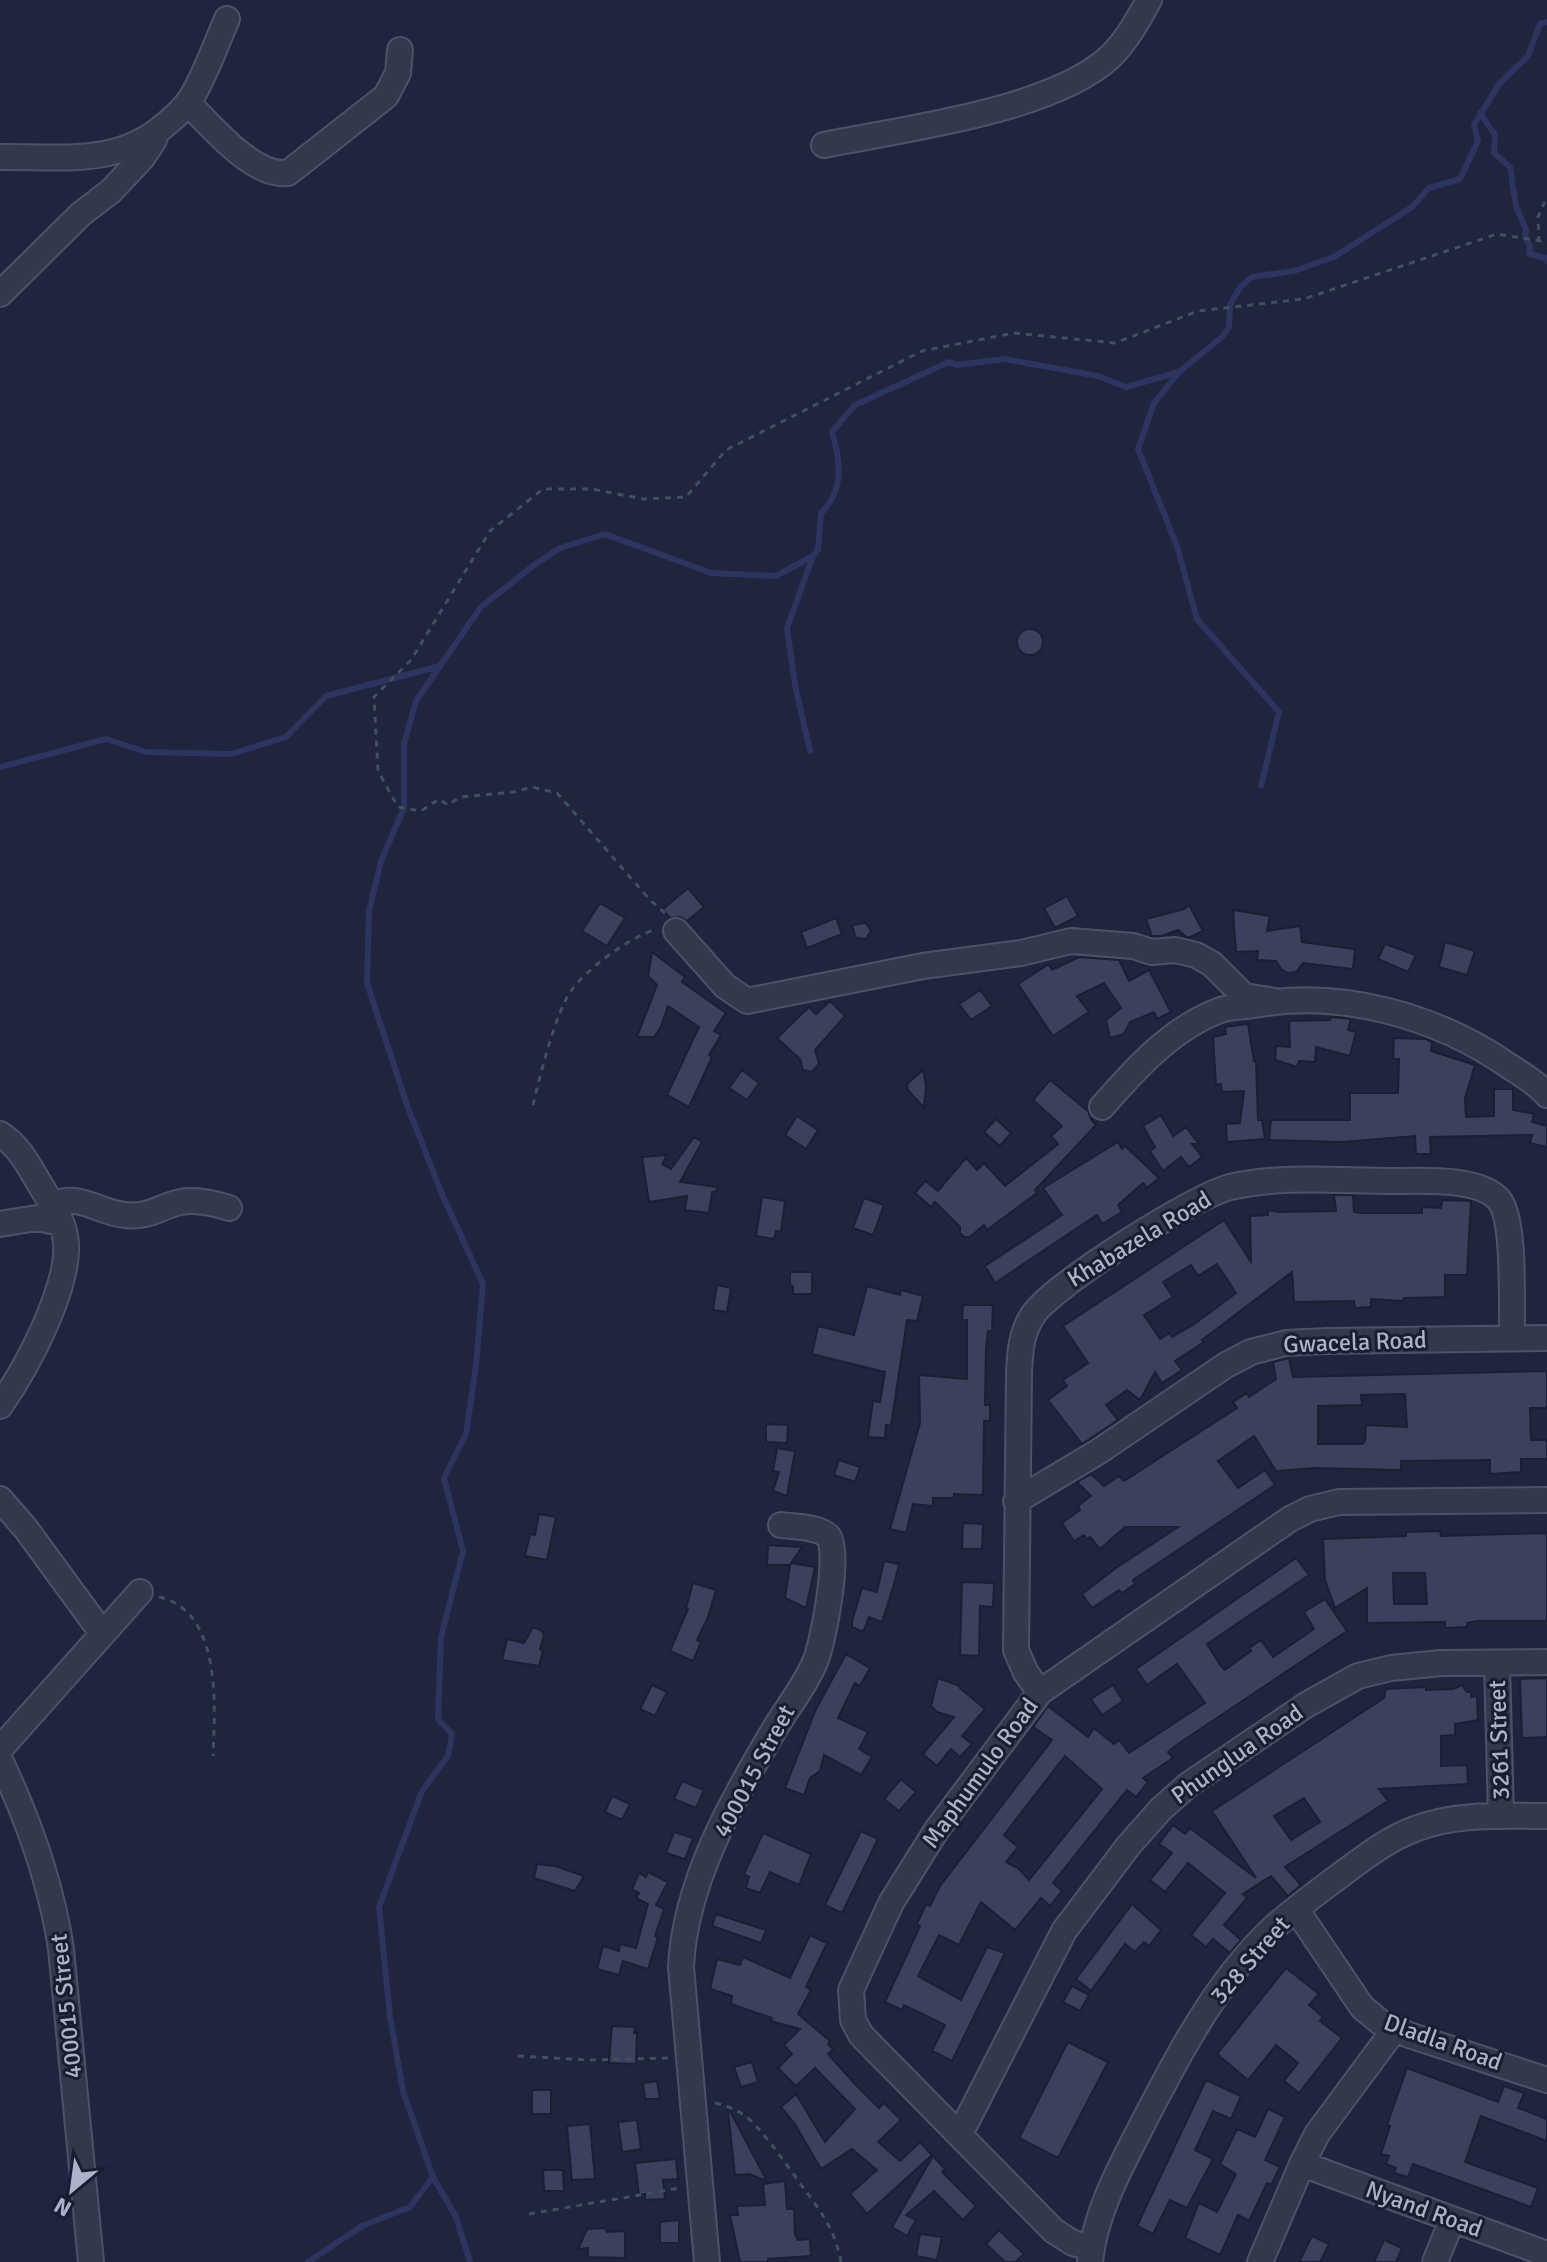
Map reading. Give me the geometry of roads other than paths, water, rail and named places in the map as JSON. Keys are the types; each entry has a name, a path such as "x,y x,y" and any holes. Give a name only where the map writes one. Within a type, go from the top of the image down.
{"street":[{"path":"824,145 1007,106 1059,88 1110,57 1149,0"},
{"path":"0,157 98,156 128,149 151,137 188,103 227,19"},
{"path":"188,103 254,164 277,174 288,173 386,96 398,73 400,50"},
{"path":"0,294 81,214 111,191 142,158 165,125"},
{"path":"676,931 725,986 747,1001 923,966 1021,953 1071,941 1133,946 1152,952 1175,950 1196,955 1212,964 1244,996 1275,1001 1355,1004 1437,1027 1481,1047 1547,1095"},
{"path":"1102,1107 1139,1065 1188,1028 1220,1010 1275,1001"},
{"path":"0,1134 23,1154 57,1214 66,1237 66,1255 56,1294 32,1351 0,1406"},
{"name":"Khabazela Road","path":"1040,1692 1026,1673 1016,1650 1020,1350 1024,1330 1034,1312 1055,1292 1183,1208 1219,1191 1261,1182 1329,1180 1471,1185 1497,1197 1505,1209 1512,1338"},
{"path":"57,1214 62,1201 76,1200 124,1215 153,1214 181,1202 196,1201 229,1208"},
{"path":"0,1224 57,1214"},
{"name":"Gwacela Road","path":"1016,1501 1098,1452 1226,1365 1251,1352 1286,1343 1547,1338"},
{"path":"0,1499 26,1529 102,1633"},
{"name":"Maphumulo Road","path":"1090,2255 1054,2231 861,2035 853,2020 851,1990 909,1871 1040,1692 1267,1535 1310,1509 1325,1504 1364,1501 1547,1500"},
{"name":"400015 Street","path":"707,2262 681,1967 682,1939 698,1882 754,1764 815,1662 822,1638 832,1570 832,1543 828,1536 818,1531 781,1525"},
{"path":"0,1749 140,1592"},
{"name":"Phunglua Road","path":"960,2134 1064,1931 1129,1845 1161,1809 1188,1785 1306,1705 1358,1676 1391,1668 1441,1663 1547,1662"},
{"name":"3261 Street","path":"1497,1664 1501,1816"},
{"name":"400015 Street","path":"0,1760 37,1844 54,1902 91,2262"},
{"name":"328 Street","path":"1090,2255 1100,2213 1124,2161 1199,2020 1270,1931 1388,1842 1415,1828 1438,1822 1501,1816 1547,1816"},
{"name":"Dladla Road","path":"1296,1909 1362,2007 1394,2030 1547,2080"},
{"path":"1260,2262 1317,2134 1394,2030"},
{"name":"Nyand Road","path":"1302,2164 1547,2254"},
{"path":"1435,2262 1452,2220"}],"waterway":[{"path":"810,751 795,685 787,628 813,556 818,550 821,513 837,486 839,465 832,432 855,405 949,362 957,365 1004,359 1098,376 1126,387 1179,372 1222,337 1229,327 1230,305 1240,287 1252,277 1294,271 1334,257 1412,207 1429,188 1460,179 1478,141 1474,125 1499,84 1528,56 1540,24 1547,22"},
{"path":"1480,113 1495,135 1494,153 1510,167 1516,206 1530,246 1529,254 1546,258 1547,261"},
{"path":"1179,372 1154,403 1138,449 1177,546 1197,619 1279,712 1261,786"},
{"path":"0,767 106,739 146,752 231,754 286,737 326,696 440,666 481,607 560,548 605,534 711,573 776,576 813,556"},
{"path":"440,666 416,701 404,744 404,808 381,861 369,911 367,983 407,1105 442,1194 483,1284 466,1434 444,1478 463,1551 441,1637 438,1719 452,1734 448,1756 422,1791 379,1907 390,2017 403,2091 433,2177 456,2217 470,2262"},
{"path":"308,2262 362,2226 410,2207 433,2177"}]}
